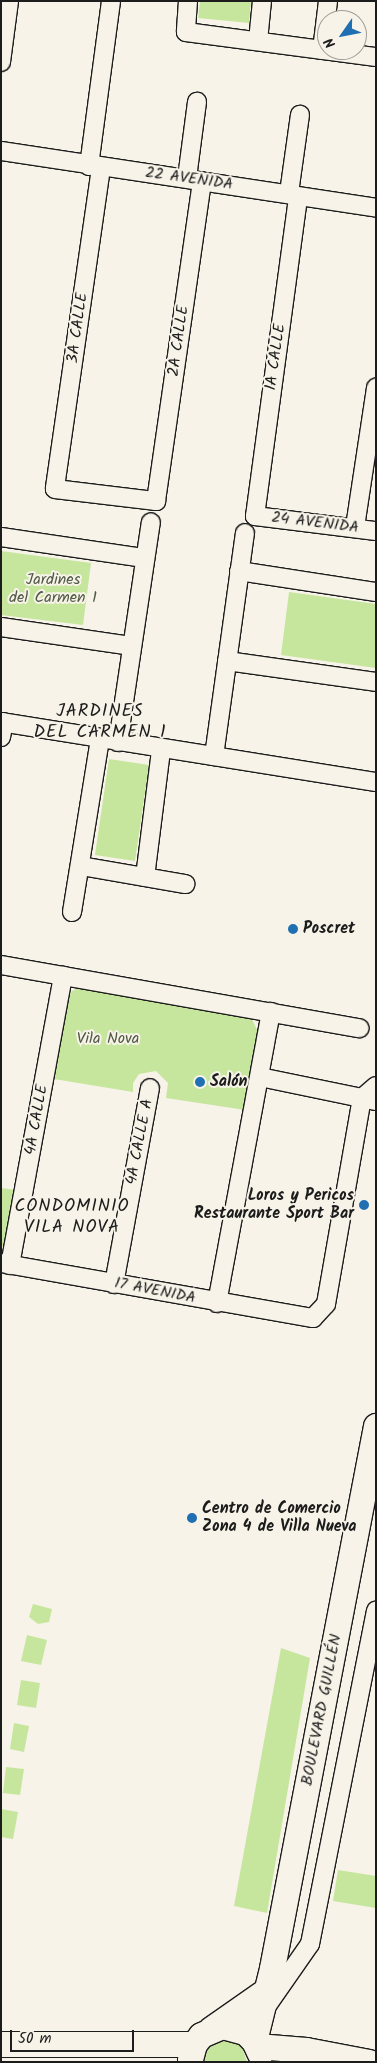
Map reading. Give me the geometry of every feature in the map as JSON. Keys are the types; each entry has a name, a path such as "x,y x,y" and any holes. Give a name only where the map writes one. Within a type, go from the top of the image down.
{"main road":[{"name":"BOULEVARD GUILLÉN","path":"257,2049 264,2002 282,1970 376,1426"},
{"path":"198,2045 264,2002"},
{"path":"1,2044 198,2045 234,2027 257,2049 306,2050 369,2062"}],"street":[{"path":"1,62 10,1"},
{"name":"3A CALLE","path":"112,1 95,167 55,489 156,501"},
{"path":"188,1 186,32 317,49"},
{"path":"258,41 262,1"},
{"name":"2A CALLE","path":"156,501 194,180 197,102"},
{"name":"1A CALLE","path":"255,516 293,196 300,115"},
{"name":"22 AVENIDA","path":"1,151 95,167 376,208"},
{"path":"355,527 373,428 376,388"},
{"name":"24 AVENIDA","path":"255,516 376,530"},
{"path":"118,742 144,558 151,522"},
{"path":"214,756 245,533"},
{"path":"1,537 144,558"},
{"path":"239,571 376,592"},
{"path":"1,627 131,646"},
{"path":"227,661 376,682"},
{"path":"2,727 100,739 376,782"},
{"path":"72,912 81,866 100,739"},
{"path":"145,877 161,750"},
{"path":"81,866 185,884"},
{"path":"1,965 360,1028"},
{"name":"4A CALLE","path":"6,1264 63,976"},
{"path":"218,1303 271,1012"},
{"path":"260,1076 369,1099 375,1086"},
{"name":"4A CALLE A","path":"114,1284 150,1088"},
{"name":"17 AVENIDA","path":"6,1264 309,1319 318,1315 326,1304 369,1099"},
{"path":"282,1970 310,1944 368,1690 376,1610"}],"green space":[{"path":"200,1 251,1 249,23 198,18"},
{"name":"Jardines del Carmen 1","path":"1,551 91,563 83,625 1,615"},
{"path":"289,592 376,604 376,668 281,655"},
{"name":"Jardines del Carmen 1","path":"109,759 149,765 135,861 95,855"},
{"name":"Vila Nova","path":"82,986 251,1017 258,1032 245,1110 166,1098 168,1083 156,1071 139,1074 133,1083 133,1092 54,1079 65,1004 72,991"},
{"path":"1,1188 15,1190 7,1240 1,1248"},
{"path":"33,1604 52,1609 49,1622 38,1624 29,1617"},
{"path":"27,1635 47,1640 41,1665 21,1661"},
{"path":"281,1648 310,1658 267,1913 234,1906"},
{"path":"21,1680 40,1683 36,1708 17,1705"},
{"path":"14,1723 29,1726 24,1752 10,1749"},
{"path":"6,1767 24,1769 20,1795 3,1793"},
{"path":"1,1809 18,1812 13,1839 1,1837"},
{"path":"338,1870 376,1876 376,1908 333,1901"},
{"path":"221,2038 236,2041 242,2047 247,2062 200,2062 206,2045"}],"place":[{"name":"Poscret","path":"293,929"},
{"name":"Salón","path":"200,1082"},
{"name":"Loros y Pericos Restaurante Sport Bar","path":"364,1205"},
{"name":"Centro de Comercio Zona 4 de Villa Nueva","path":"192,1518"}],"district":[{"name":"JARDINES DEL CARMEN 1","path":"100,723"},
{"name":"CONDOMINIO VILA NOVA","path":"72,1218"}]}
